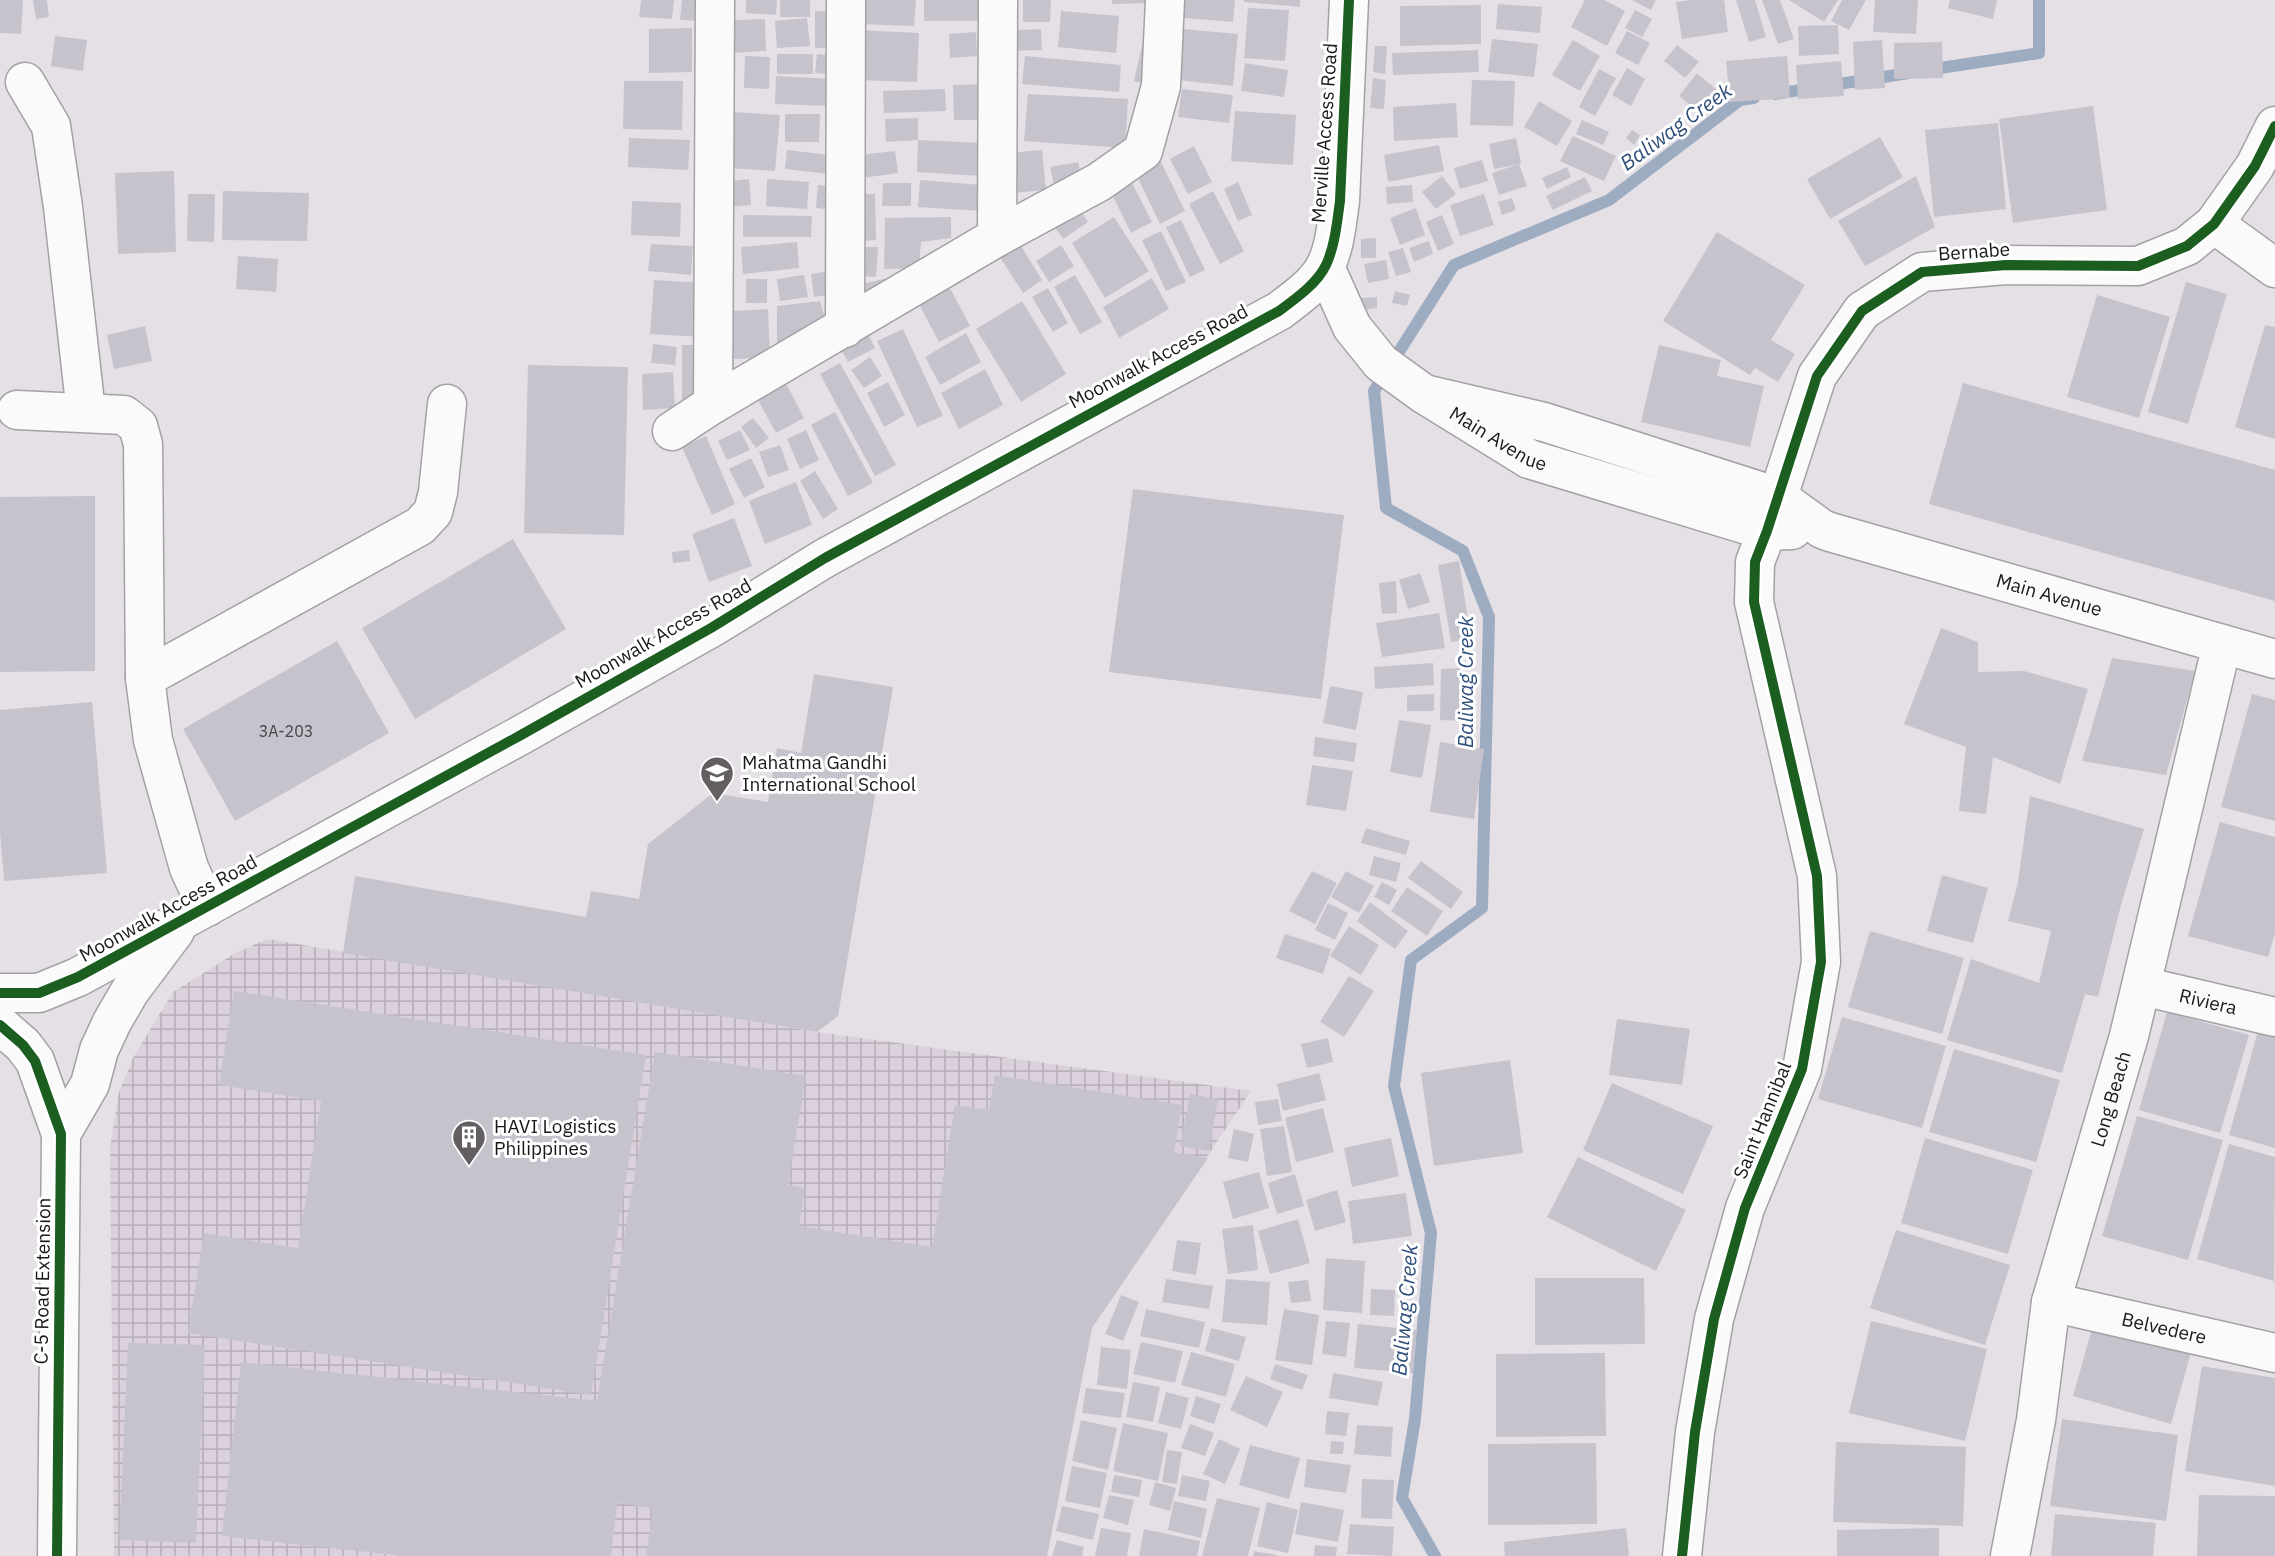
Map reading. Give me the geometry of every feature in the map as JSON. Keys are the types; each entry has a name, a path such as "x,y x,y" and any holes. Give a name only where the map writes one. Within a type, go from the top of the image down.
{"street":[{"path":"713,404 715,0"},
{"path":"845,328 846,0"},
{"path":"997,237 998,0"},
{"path":"672,431 713,404 997,237 1099,181 1143,151 1161,86 1166,0"},
{"name":"Merville Access Road","path":"1325,267 1340,201 1349,0"},
{"path":"25,82 51,126 86,412"},
{"name":"Bernabe","path":"1772,514 1817,376 1862,311 1922,272 2006,265 2138,267 2187,246 2214,224 2255,166 2275,126"},
{"path":"2214,224 2275,268"},
{"name":"Main Avenue","path":"1325,267 1352,327 1381,363 1424,394 1529,459 1772,514 2275,659"},
{"name":"Moonwalk Access Road","path":"0,993 22,994 47,990 78,977 195,914 711,628 825,558 1279,311 1304,292 1325,267"},
{"path":"145,678 420,526 433,512 438,492 447,404"},
{"path":"17,410 124,415 138,426 143,444 145,678 153,740 189,869 195,914"},
{"name":"Saint Hannibal","path":"1682,1556 1695,1432 1714,1319 1745,1208 1802,1069 1821,962 1817,876 1754,602 1755,562 1772,514"},
{"name":"Long Beach","path":"2010,1556 2036,1420 2051,1303 2142,986 2222,645"},
{"name":"Moonwalk Access Road","path":"61,1134 90,1084 99,1050 130,991 195,914"},
{"name":"Riviera","path":"2142,986 2275,1017"},
{"name":"C-5 Road Extension","path":"0,1025 23,1045 35,1062 61,1134 57,1556"},
{"name":"Belvedere","path":"2051,1303 2275,1353"}],"shaded area":[{"path":"268,939 817,1032 1251,1091 1092,1328 1047,1556 114,1556 110,1148 119,1092 133,1058 173,992 237,952"}],"building":[{"path":"0,0 23,0 21,34 0,33"},
{"path":"33,0 47,0 49,17 36,19"},
{"path":"641,0 674,0 672,19 639,17"},
{"path":"682,0 707,0 706,21 680,20"},
{"path":"746,0 777,0 776,15 746,13"},
{"path":"780,0 810,0 810,17 780,17"},
{"path":"858,0 916,0 914,26 857,24"},
{"path":"924,0 983,0 983,21 924,21"},
{"path":"1023,0 1051,0 1050,22 1023,22"},
{"path":"1112,0 1155,0 1155,3 1112,4"},
{"path":"1176,0 1235,0 1233,22 1174,17"},
{"path":"1300,0 1300,7 1244,2"},
{"path":"1585,0 1604,0 1625,11 1607,46 1571,27"},
{"path":"1632,0 1656,0 1651,10"},
{"path":"1724,0 1728,32 1682,39 1676,2"},
{"path":"1736,0 1755,0 1766,37 1749,42"},
{"path":"1762,0 1780,0 1794,39 1778,44"},
{"path":"1789,0 1838,0 1824,22"},
{"path":"1842,0 1866,0 1849,30 1831,21"},
{"path":"1875,0 1918,0 1916,34 1873,32"},
{"path":"1950,0 1997,0 1993,19 1948,8"},
{"path":"1498,4 1542,7 1540,33 1496,29"},
{"path":"1481,5 1481,44 1400,46 1400,6"},
{"path":"1248,8 1289,10 1285,61 1244,58"},
{"path":"1635,10 1652,19 1642,37 1625,28"},
{"path":"815,11 841,11 840,48 815,48"},
{"path":"1061,11 1119,16 1116,53 1058,47"},
{"path":"807,18 810,46 777,48 775,21"},
{"path":"765,19 766,51 717,54 716,21"},
{"path":"1838,25 1839,54 1799,56 1798,26"},
{"path":"692,28 692,72 649,73 649,29"},
{"path":"1041,29 1042,50 1004,51 1003,31"},
{"path":"1182,29 1238,34 1233,86 1177,80"},
{"path":"857,30 919,33 917,82 855,80"},
{"path":"1627,31 1650,43 1638,65 1615,53"},
{"path":"976,32 977,56 950,58 949,34"},
{"path":"55,36 87,40 83,71 51,66"},
{"path":"1492,39 1538,44 1534,77 1488,72"},
{"path":"1573,40 1600,56 1580,91 1552,75"},
{"path":"1882,40 1885,88 1855,90 1853,42"},
{"path":"1143,41 1158,44 1149,85 1134,81"},
{"path":"1942,42 1943,78 1894,79 1894,43"},
{"path":"1677,45 1699,62 1685,78 1664,61"},
{"path":"1375,46 1387,46 1385,74 1373,72"},
{"path":"1478,50 1479,72 1393,75 1392,53"},
{"path":"777,54 813,54 813,74 777,74"},
{"path":"817,54 843,57 841,75 815,73"},
{"path":"745,56 770,57 769,89 744,88"},
{"path":"1025,56 1121,65 1119,92 1022,84"},
{"path":"1787,56 1790,98 1730,102 1726,61"},
{"path":"1841,61 1844,96 1798,99 1796,65"},
{"path":"1245,63 1288,70 1284,97 1241,91"},
{"path":"1627,68 1645,79 1631,106 1612,95"},
{"path":"1599,69 1616,78 1595,116 1579,107"},
{"path":"1697,73 1717,90 1698,112 1679,96"},
{"path":"776,76 833,79 831,106 775,104"},
{"path":"1373,78 1386,80 1384,109 1370,108"},
{"path":"1472,80 1515,81 1513,126 1470,125"},
{"path":"624,81 683,81 682,130 623,129"},
{"path":"986,84 987,120 954,120 953,85"},
{"path":"945,89 946,111 884,113 883,91"},
{"path":"1182,89 1233,95 1229,123 1178,117"},
{"path":"1028,94 1128,99 1125,148 1024,141"},
{"path":"1539,101 1572,121 1557,146 1524,127"},
{"path":"1456,103 1458,137 1394,141 1393,107"},
{"path":"2093,106 2107,210 2013,223 1999,119"},
{"path":"1235,111 1296,115 1293,165 1231,161"},
{"path":"732,112 780,115 775,171 728,168"},
{"path":"785,114 820,114 819,142 785,142"},
{"path":"918,118 918,140 886,142 885,119"},
{"path":"1582,120 1609,132 1603,145 1576,134"},
{"path":"1998,123 2006,209 1934,217 1925,130"},
{"path":"1632,130 1640,135 1634,145 1626,138"},
{"path":"1573,136 1616,156 1604,181 1560,161"},
{"path":"1880,137 1903,177 1830,219 1807,179"},
{"path":"629,138 690,140 688,170 628,167"},
{"path":"1516,138 1521,163 1519,164 1527,186 1499,195 1492,173 1516,165 1494,169 1489,144"},
{"path":"918,140 984,143 982,176 917,172"},
{"path":"1439,145 1444,171 1388,182 1384,155"},
{"path":"1194,146 1212,182 1188,194 1170,159"},
{"path":"787,150 838,156 836,175 785,169"},
{"path":"1042,150 1046,190 1002,194 998,154"},
{"path":"895,151 898,173 862,178 859,155"},
{"path":"1159,158 1185,211 1160,224 1134,170"},
{"path":"1482,160 1488,181 1460,189 1454,168"},
{"path":"1078,162 1082,180 1054,185 1050,167"},
{"path":"1567,167 1571,177 1547,189 1542,178"},
{"path":"174,171 176,252 118,254 115,173"},
{"path":"1128,175 1152,222 1131,233 1108,186"},
{"path":"1442,176 1456,194 1436,209 1422,192"},
{"path":"1916,176 1935,227 1865,266 1838,221"},
{"path":"1585,177 1592,191 1553,210 1546,196"},
{"path":"749,179 751,205 719,208 717,182"},
{"path":"767,179 809,182 807,209 766,206"},
{"path":"920,180 982,185 981,211 918,207"},
{"path":"1238,182 1252,215 1238,221 1224,189"},
{"path":"883,183 911,183 911,206 882,206"},
{"path":"818,185 840,187 838,210 816,208"},
{"path":"1412,185 1413,202 1387,204 1386,187"},
{"path":"223,191 309,193 307,241 222,240"},
{"path":"1213,191 1244,251 1220,264 1189,204"},
{"path":"188,194 215,194 214,242 187,241"},
{"path":"857,194 875,194 876,240 858,241"},
{"path":"1484,194 1494,225 1460,236 1450,205"},
{"path":"1512,198 1516,210 1502,215 1498,202"},
{"path":"632,201 681,203 680,237 631,235"},
{"path":"1076,203 1088,222 1063,239 1050,220"},
{"path":"1416,208 1425,235 1400,245 1390,218"},
{"path":"743,215 812,216 811,237 743,237"},
{"path":"1442,215 1454,244 1438,251 1426,222"},
{"path":"951,217 951,238 921,242 919,268 884,269 885,218"},
{"path":"1114,217 1149,271 1105,298 1072,243"},
{"path":"1181,220 1205,270 1190,277 1166,227"},
{"path":"1161,231 1186,282 1166,291 1142,240"},
{"path":"1717,232 1805,285 1771,340 1795,354 1778,382 1755,368 1750,375 1663,321"},
{"path":"1013,233 1042,280 1023,293 993,246"},
{"path":"1376,238 1376,258 1361,258 1361,239"},
{"path":"1429,241 1433,254 1414,262 1409,248"},
{"path":"797,242 799,268 743,274 741,247"},
{"path":"651,244 693,246 691,275 648,271"},
{"path":"1061,245 1074,266 1049,282 1036,261"},
{"path":"858,247 878,247 876,277 857,276"},
{"path":"1403,248 1411,272 1396,276 1388,252"},
{"path":"238,256 278,259 276,292 236,289"},
{"path":"1386,260 1389,279 1368,283 1364,264"},
{"path":"836,270 839,293 814,297 811,274"},
{"path":"804,275 808,297 780,301 777,279"},
{"path":"1075,275 1102,322 1080,334 1054,287"},
{"path":"888,278 892,297 858,304 854,286"},
{"path":"1152,278 1169,309 1119,338 1103,307"},
{"path":"746,279 767,279 767,303 746,303"},
{"path":"654,280 706,283 702,337 650,334"},
{"path":"2186,282 2227,294 2188,424 2148,412"},
{"path":"950,288 970,326 939,342 919,304"},
{"path":"1048,288 1068,323 1053,332 1032,297"},
{"path":"1395,291 1410,295 1407,306 1392,303"},
{"path":"2097,295 2170,317 2139,418 2067,397"},
{"path":"1377,297 1377,308 1360,310 1360,298"},
{"path":"820,301 828,329 777,354 777,306"},
{"path":"1022,301 1066,374 1021,402 976,329"},
{"path":"768,309 770,357 721,360 719,312"},
{"path":"863,324 875,348 848,362 835,339"},
{"path":"2265,325 2275,327 2275,439 2235,427"},
{"path":"145,326 152,361 114,369 107,335"},
{"path":"903,329 943,416 917,427 877,341"},
{"path":"966,333 981,362 940,385 925,357"},
{"path":"653,344 677,347 675,365 651,363"},
{"path":"682,345 704,345 704,403 682,403"},
{"path":"1659,345 1721,360 1717,376 1764,386 1750,447 1641,422"},
{"path":"870,357 882,376 864,388 851,370"},
{"path":"840,363 896,465 875,476 820,374"},
{"path":"528,365 628,367 624,535 524,533"},
{"path":"985,369 1003,405 959,429 941,393"},
{"path":"673,372 675,408 643,410 642,374"},
{"path":"781,374 804,418 776,433 752,389"},
{"path":"888,382 905,415 884,427 867,393"},
{"path":"1963,383 2275,470 2275,601 1929,504"},
{"path":"835,412 873,483 848,496 811,425"},
{"path":"753,418 769,438 756,448 741,427"},
{"path":"740,430 750,450 727,460 718,441"},
{"path":"806,430 819,460 800,469 787,439"},
{"path":"706,436 735,504 712,515 682,447"},
{"path":"780,445 789,470 768,477 759,452"},
{"path":"751,458 765,487 744,498 729,469"},
{"path":"815,471 838,509 823,519 800,481"},
{"path":"796,482 812,525 765,544 749,501"},
{"path":"1133,489 1344,515 1321,699 1109,672"},
{"path":"95,496 95,671 0,672 0,497"},
{"path":"734,518 752,566 709,582 692,534"},
{"path":"513,539 566,629 415,719 362,628"},
{"path":"689,550 690,561 673,563 672,552"},
{"path":"1459,561 1471,639 1451,642 1438,565"},
{"path":"1420,573 1430,602 1408,609 1399,580"},
{"path":"1396,581 1397,613 1382,614 1379,583"},
{"path":"1439,613 1445,648 1382,657 1376,623"},
{"path":"1941,628 1978,642 1978,672 2024,671 2088,689 2060,784 1993,757 1986,814 1959,811 1966,747 1904,724"},
{"path":"337,641 389,733 235,821 183,729"},
{"path":"2112,658 2195,671 2166,775 2082,761"},
{"path":"1433,663 1434,685 1375,689 1374,667"},
{"path":"1460,668 1459,721 1440,720 1441,669"},
{"path":"814,674 893,687 838,1016 817,1032 343,953 355,876 586,917 591,891 639,899 648,844 713,793 768,802 777,748 801,753"},
{"path":"1330,686 1363,692 1356,730 1323,723"},
{"path":"1434,694 1434,711 1407,711 1407,695"},
{"path":"2252,694 2275,700 2275,821 2221,807"},
{"path":"92,702 107,873 4,881 0,831 0,710"},
{"path":"1399,720 1431,725 1422,778 1390,772"},
{"path":"1315,737 1357,743 1354,762 1313,756"},
{"path":"1440,742 1484,749 1474,819 1430,812"},
{"path":"1312,765 1353,771 1346,811 1306,805"},
{"path":"2030,796 2144,829 2121,905 2098,997 2085,994 2062,1073 1947,1040 1971,959 2039,983 2051,931 2008,921 2018,882"},
{"path":"2220,822 2275,837 2275,933 2268,957 2188,936"},
{"path":"1366,828 1410,841 1406,855 1361,843"},
{"path":"1374,856 1401,863 1396,882 1369,875"},
{"path":"1421,861 1463,892 1451,909 1408,878"},
{"path":"1312,871 1337,883 1315,924 1289,911"},
{"path":"1346,871 1374,886 1359,913 1331,897"},
{"path":"1942,875 1988,888 1973,943 1927,931"},
{"path":"1382,882 1397,890 1389,905 1374,897"},
{"path":"1407,887 1443,911 1427,936 1391,911"},
{"path":"1370,902 1408,931 1395,949 1357,921"},
{"path":"1328,903 1348,913 1335,940 1315,930"},
{"path":"1349,926 1379,945 1361,975 1330,956"},
{"path":"1870,931 1964,958 1942,1034 1848,1007"},
{"path":"1285,934 1331,949 1323,974 1276,958"},
{"path":"1349,976 1374,991 1344,1037 1320,1022"},
{"name":"HAVI Logistics Philippines","path":"234,991 646,1055 591,1395 188,1333 204,1233 298,1248 321,1101 219,1085"},
{"path":"2167,1012 2249,1035 2220,1133 2139,1110"},
{"path":"1842,1017 1946,1046 1922,1128 1818,1099"},
{"path":"1617,1019 1690,1029 1682,1085 1609,1075"},
{"path":"2258,1031 2275,1036 2275,1148 2229,1135"},
{"path":"1328,1038 1333,1062 1307,1068 1301,1044"},
{"path":"1954,1049 2060,1080 2036,1162 1929,1132"},
{"path":"655,1052 806,1076 788,1185 805,1188 799,1226 932,1247 955,1105 989,1110 995,1075 1182,1105 1174,1152 1208,1158 1092,1328 1047,1556 646,1556 653,1508 617,1503 611,1556 404,1556 222,1536 241,1362 597,1401"},
{"path":"1510,1060 1523,1153 1434,1166 1421,1073"},
{"path":"1319,1073 1326,1100 1283,1111 1277,1084"},
{"path":"1612,1083 1713,1126 1683,1194 1583,1150"},
{"path":"1190,1094 1218,1099 1209,1151 1180,1146"},
{"path":"1278,1099 1282,1121 1258,1125 1255,1102"},
{"path":"1323,1108 1334,1152 1296,1162 1285,1118"},
{"path":"2137,1116 2223,1140 2188,1260 2102,1236"},
{"path":"1284,1126 1292,1172 1267,1176 1260,1129"},
{"path":"1234,1129 1254,1134 1248,1162 1228,1158"},
{"path":"1391,1138 1399,1176 1352,1187 1344,1148"},
{"path":"1925,1138 2033,1170 2008,1254 1901,1223"},
{"path":"2229,1144 2275,1157 2274,1281 2197,1259"},
{"path":"1578,1157 1686,1210 1656,1271 1547,1217"},
{"path":"1259,1172 1269,1208 1233,1219 1223,1182"},
{"path":"1295,1174 1304,1206 1277,1214 1268,1183"},
{"path":"1337,1190 1346,1222 1315,1231 1306,1200"},
{"path":"1406,1193 1412,1236 1353,1244 1348,1201"},
{"path":"1298,1219 1310,1263 1270,1274 1258,1231"},
{"path":"1253,1225 1258,1270 1228,1274 1222,1229"},
{"path":"1896,1230 2010,1265 1985,1345 1870,1308"},
{"path":"1177,1240 1201,1243 1196,1275 1172,1271"},
{"path":"1326,1258 1365,1261 1362,1313 1323,1310"},
{"path":"1535,1278 1644,1278 1645,1344 1535,1345"},
{"path":"1166,1279 1213,1286 1209,1309 1162,1302"},
{"path":"1226,1279 1270,1282 1267,1325 1222,1322"},
{"path":"1308,1280 1311,1301 1291,1303 1288,1282"},
{"path":"1371,1289 1395,1290 1394,1316 1370,1315"},
{"path":"1121,1295 1139,1302 1123,1341 1105,1334"},
{"path":"1146,1309 1205,1322 1199,1348 1140,1336"},
{"path":"1284,1309 1319,1315 1312,1365 1275,1360"},
{"path":"2095,1318 2193,1345 2171,1424 2073,1396"},
{"path":"1326,1321 1350,1323 1346,1357 1322,1354"},
{"path":"1871,1321 1987,1349 1965,1441 1849,1413"},
{"path":"1358,1324 1417,1330 1413,1373 1354,1368"},
{"path":"1211,1328 1246,1337 1239,1361 1205,1351"},
{"path":"1141,1342 1183,1351 1175,1383 1133,1374"},
{"path":"128,1343 205,1345 196,1543 119,1540"},
{"path":"1101,1347 1131,1350 1127,1389 1097,1385"},
{"path":"1191,1352 1235,1364 1226,1397 1181,1385"},
{"path":"1605,1353 1606,1436 1496,1437 1496,1354"},
{"path":"1275,1364 1308,1375 1302,1390 1270,1379"},
{"path":"2202,1366 2275,1378 2275,1486 2185,1471"},
{"path":"1333,1373 1383,1382 1378,1406 1329,1398"},
{"path":"1246,1376 1283,1392 1267,1427 1230,1410"},
{"path":"1133,1382 1160,1387 1153,1422 1126,1417"},
{"path":"1086,1388 1125,1393 1121,1418 1082,1413"},
{"path":"1166,1392 1189,1398 1181,1429 1158,1423"},
{"path":"1196,1396 1221,1404 1214,1424 1190,1416"},
{"path":"1327,1411 1349,1413 1346,1436 1325,1434"},
{"path":"2062,1419 2178,1435 2166,1521 2050,1506"},
{"path":"1081,1420 1117,1428 1108,1470 1072,1461"},
{"path":"1123,1423 1168,1433 1158,1481 1113,1471"},
{"path":"1190,1424 1214,1433 1205,1456 1181,1448"},
{"path":"1357,1425 1393,1427 1391,1457 1354,1454"},
{"path":"1219,1439 1240,1449 1225,1484 1203,1474"},
{"path":"1331,1441 1344,1442 1343,1454 1330,1454"},
{"path":"1836,1442 1966,1447 1963,1526 1833,1522"},
{"path":"1596,1443 1597,1524 1488,1525 1488,1444"},
{"path":"1250,1445 1300,1458 1289,1499 1239,1485"},
{"path":"1167,1450 1182,1452 1177,1484 1162,1482"},
{"path":"1307,1459 1351,1465 1346,1493 1304,1487"},
{"path":"1072,1466 1107,1473 1100,1508 1065,1501"},
{"path":"1114,1475 1142,1480 1139,1497 1111,1492"},
{"path":"1182,1475 1210,1481 1206,1501 1178,1496"},
{"path":"1362,1479 1394,1480 1392,1519 1361,1518"},
{"path":"1155,1482 1176,1488 1170,1511 1149,1505"},
{"path":"1109,1495 1134,1500 1128,1525 1103,1518"},
{"path":"2199,1495 2275,1496 2275,1556 2197,1556"},
{"path":"1217,1498 1260,1508 1248,1556 1202,1556"},
{"path":"1174,1501 1207,1509 1201,1538 1168,1530"},
{"path":"1267,1502 1298,1510 1288,1553 1257,1546"},
{"path":"1301,1502 1344,1510 1338,1542 1295,1534"},
{"path":"1062,1506 1099,1514 1093,1540 1056,1531"},
{"path":"2055,1514 2156,1523 2153,1556 2051,1556"},
{"path":"1350,1524 1394,1527 1392,1556 1347,1554"},
{"path":"1101,1528 1131,1533 1127,1556 1095,1556"},
{"path":"1626,1528 1629,1556 1505,1556 1504,1542"},
{"path":"1939,1528 1939,1556 1837,1556 1837,1530"},
{"path":"1144,1529 1200,1541 1197,1556 1139,1556"},
{"path":"1057,1540 1084,1547 1082,1556 1052,1556"},
{"path":"1315,1545 1337,1547 1336,1556 1314,1556"},
{"path":"1254,1551 1277,1555 1277,1556 1253,1556"}],"waterway":[{"name":"Baliwag Creek","path":"1927,70 2039,53 2039,0"},
{"name":"Baliwag Creek","path":"1775,94 1909,73"},
{"name":"Baliwag Creek","path":"1435,1556 1402,1498 1415,1419 1431,1233 1394,1086 1411,960 1482,908 1489,617 1463,551 1386,508 1374,391 1454,265 1609,200 1740,100 1754,98"}],"cycle path":[{"path":"0,993 39,993 78,977 521,735 711,628 825,558 1279,311 1317,279 1326,265 1334,242 1340,201 1349,0"},
{"path":"1682,1556 1695,1432 1714,1319 1745,1208 1802,1069 1821,962 1817,876 1754,602 1755,562 1817,376 1862,311 1922,272 2006,265 2138,266 2187,246 2214,224 2255,166 2275,126"},
{"path":"0,1025 23,1045 35,1061 61,1134 57,1556"}],"place":[{"name":"Mahatma Gandhi International School","path":"717,803"},
{"name":"HAVI Logistics Philippines","path":"469,1167"}]}
